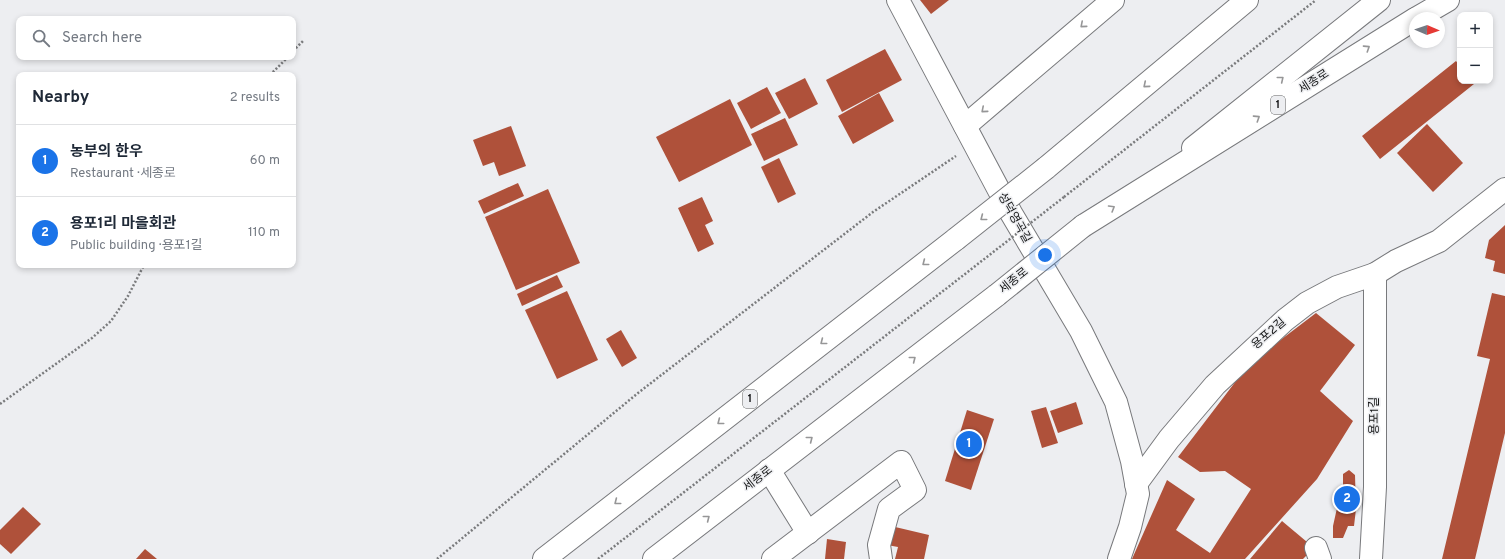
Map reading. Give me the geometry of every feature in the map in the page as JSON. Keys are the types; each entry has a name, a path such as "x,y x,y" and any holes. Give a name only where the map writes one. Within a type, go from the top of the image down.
{"main road":[{"name":"성덕영곡길","path":"898,0 1011,213 1081,331 1116,402 1132,461 1136,484"},
{"path":"970,135 1113,0"},
{"name":"1","path":"544,559 1046,168 1247,0"},
{"path":"1176,60 1256,0"},
{"path":"1141,190 1379,0"},
{"name":"세종로","path":"1428,12 1448,0"},
{"name":"세종로","path":"654,559 1083,226 1374,43 1409,23"},
{"name":"용포2길","path":"1136,484 1169,439 1215,385 1279,325 1307,303 1337,287 1375,274 1439,241 1505,190"},
{"name":"용포1길","path":"1371,559 1375,487 1375,274"},
{"path":"773,559 800,545 901,462 915,490 889,508 879,545 881,559"},
{"path":"769,470 800,545"},
{"path":"1119,559 1130,527 1138,494 1136,484"},
{"path":"658,559 680,539"}],"path":[{"path":"598,559 1316,0"},
{"path":"296,49 304,40"},
{"path":"273,72 285,60"},
{"path":"437,559 638,393 873,212 970,135"},
{"path":"0,404 92,338 111,320 128,296 142,268"}],"building":[{"path":"920,0 949,0 931,14"},
{"path":"885,49 902,80 842,112 826,80"},
{"path":"1456,61 1457,84 1474,84 1380,159 1362,136"},
{"path":"805,78 818,104 789,119 775,93"},
{"path":"767,87 781,113 751,129 737,103"},
{"path":"879,93 894,121 853,144 838,116"},
{"path":"730,99 752,145 679,182 656,137"},
{"path":"785,118 798,145 764,161 751,134"},
{"path":"1427,124 1463,163 1433,192 1397,153"},
{"path":"511,126 526,166 499,176 494,162 483,166 473,140"},
{"path":"779,158 796,194 778,203 761,167"},
{"path":"518,183 524,196 484,214 478,201"},
{"path":"548,189 580,263 516,290 485,217"},
{"path":"702,197 713,221 705,225 714,244 698,252 678,208"},
{"path":"1505,225 1505,274 1493,271 1495,261 1485,258 1489,240"},
{"path":"557,275 563,287 522,306 517,294"},
{"path":"567,291 598,360 557,379 525,310"},
{"path":"1492,293 1505,296 1505,433 1475,559 1442,559 1490,359 1477,356"},
{"path":"1316,313 1355,345 1320,391 1353,421 1317,479 1245,559 1132,559 1167,480 1195,499 1176,530 1210,553 1251,489 1225,471 1200,472 1178,457 1249,364"},
{"path":"621,330 637,358 622,367 606,339"},
{"path":"1076,402 1083,424 1058,433 1050,411"},
{"path":"1046,407 1058,443 1042,448 1031,411"},
{"path":"967,410 994,419 971,490 945,481"},
{"path":"1349,470 1355,475 1356,509 1354,526 1348,526 1343,538 1333,538 1333,526 1341,490 1343,490 1343,474"},
{"path":"23,507 41,524 11,554 0,544 0,530"},
{"path":"1282,521 1307,542 1308,554 1303,559 1250,559"},
{"path":"891,526 929,535 924,559 895,559 898,547 887,545"},
{"path":"827,539 846,542 844,559 825,559"},
{"path":"145,549 157,559 136,559"}],"place":[{"name":"농부의 한우","path":"969,444"},
{"name":"용포1리 마을회관","path":"1347,499"}]}
